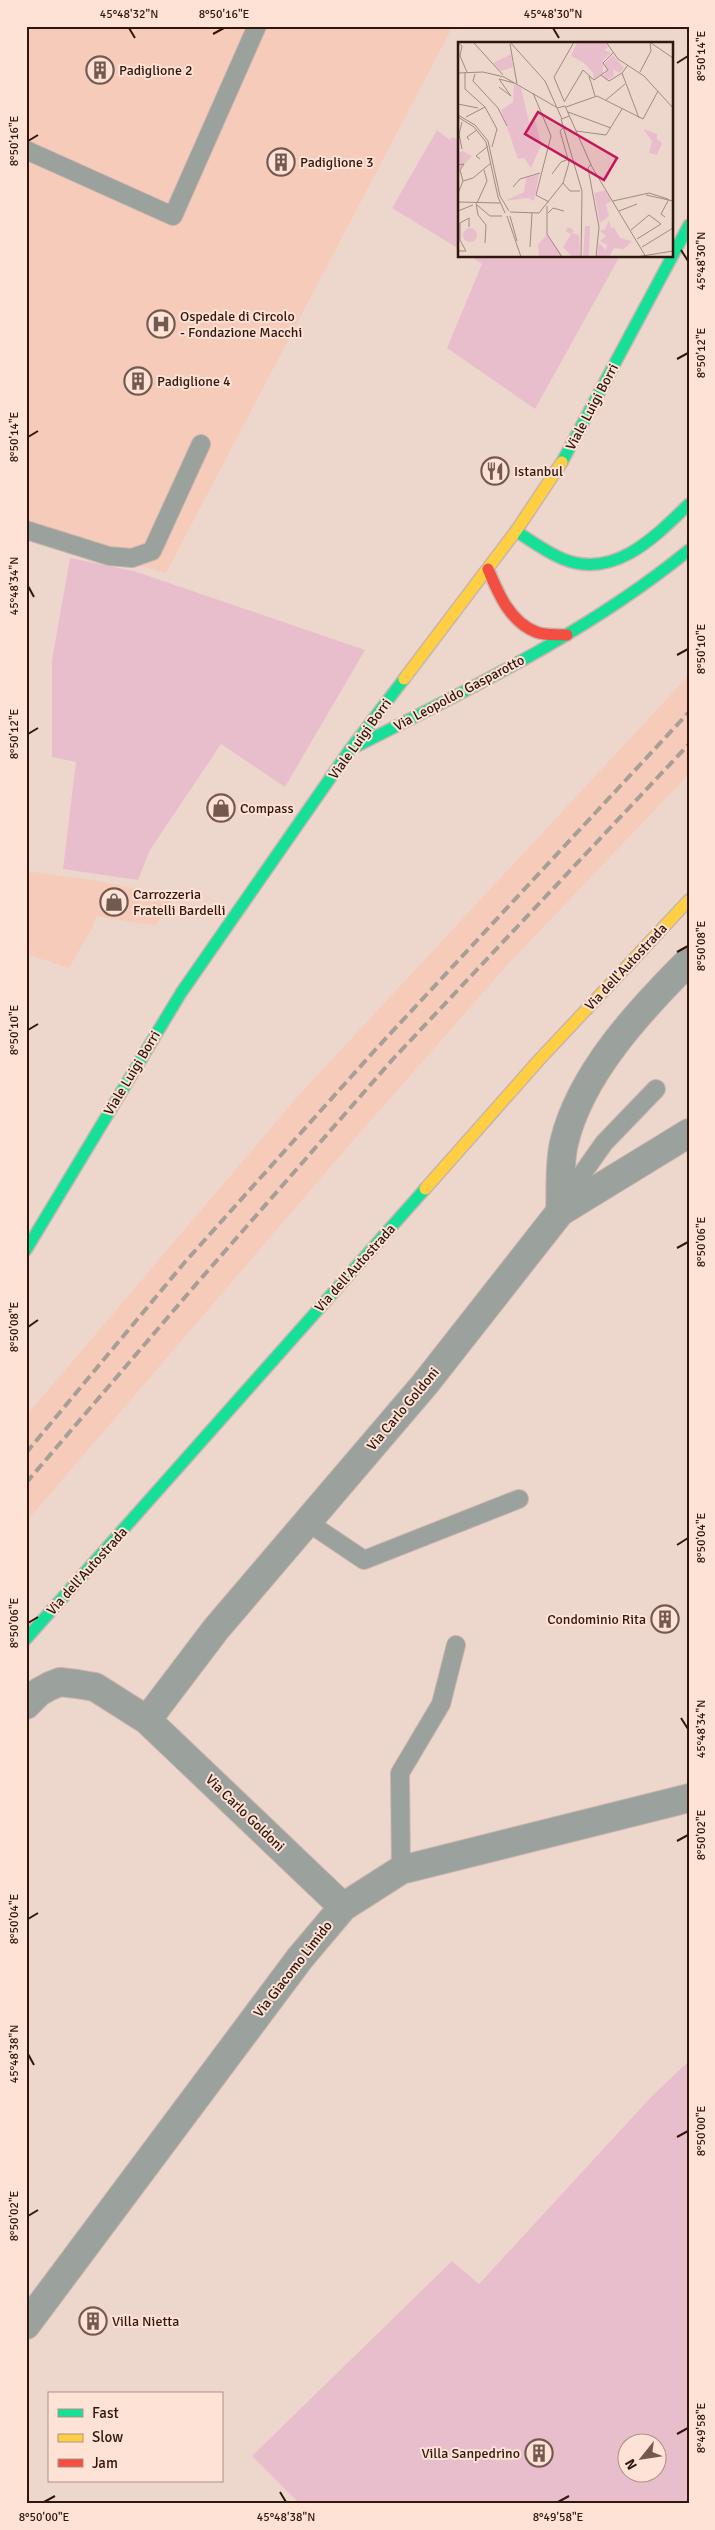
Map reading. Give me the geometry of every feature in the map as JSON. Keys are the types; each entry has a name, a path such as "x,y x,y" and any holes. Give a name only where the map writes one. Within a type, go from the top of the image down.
{"main road":[{"name":"Viale Luigi Borri","path":"672,257 689,225"},
{"name":"Viale Luigi Borri","path":"26,1250 180,993 349,750 488,569 562,464 671,258"},
{"path":"516,530 565,560 585,566 605,565 626,557 646,545 689,504"},
{"name":"Via Leopoldo Gasparotto","path":"349,750 567,635 623,602 689,550"},
{"path":"488,569 502,602 519,621 536,632 567,635"},
{"name":"Via dell'Autostrada","path":"26,1639 539,1060 689,900"}],"street":[{"path":"560,1208 564,1144 576,1108 613,1046 689,961"},
{"name":"Via Carlo Goldoni","path":"147,1720 216,1629 306,1521 425,1384 560,1208 689,1133"},
{"name":"Via Carlo Goldoni","path":"26,1705 39,1692 60,1682 95,1687 147,1720 343,1907"},
{"name":"Via Giacomo Limido","path":"26,2325 300,1958 343,1907 400,1870 689,1798"}],"lane":[{"path":"26,150 173,216 257,26"},
{"path":"26,530 109,556 132,558 152,551 201,444"},
{"path":"560,1208 604,1143 656,1089"},
{"path":"306,1521 364,1560 519,1499"},
{"path":"400,1870 400,1773 441,1704 456,1645"}],"shaded area":[{"name":"Ospedale di Circolo - Fondazione Macchi","path":"26,26 453,26 166,573 26,535"},
{"path":"437,130 450,140 452,137 458,140 458,248 392,208"},
{"path":"473,258 619,258 535,409 447,348 482,264"},
{"path":"70,558 134,571 365,650 285,787 221,744 150,850 138,880 63,869 76,762 52,757 52,660"},
{"path":"689,675 689,774 510,962 350,1144 26,1522 26,1416 298,1096"},
{"path":"26,871 92,880 176,896 155,926 96,916 93,927 69,968 26,954"},
{"path":"689,2061 689,2504 300,2504 252,2456 452,2261 479,2284 652,2096"}],"railway":[{"path":"26,1453 185,1262 376,1049 689,712"},
{"path":"26,1483 393,1059 689,744"}],"traffic: fast":[{"path":"672,257 689,225"},
{"path":"562,462 671,258"},
{"path":"516,531 563,559 582,564 599,564 616,560 632,552 648,541 689,504"},
{"path":"357,746 486,680 570,633 650,580 689,550"},
{"path":"26,1250 181,993 349,751 404,679"},
{"path":"26,1639 425,1189"}],"traffic: slow":[{"path":"404,679 516,531 562,462"},
{"path":"425,1189 539,1060 689,900"}],"traffic: jam":[{"path":"488,569 506,606 519,621 536,632 567,635"}],"place":[{"name":"Padiglione 2","path":"100,70"},
{"name":"Padiglione 3","path":"281,162"},
{"name":"Ospedale di Circolo - Fondazione Macchi","path":"161,324"},
{"name":"Padiglione 4","path":"138,381"},
{"name":"Istanbul","path":"495,471"},
{"name":"Compass","path":"221,808"},
{"name":"Carrozzeria Fratelli Bardelli","path":"114,902"},
{"name":"Condominio Rita","path":"665,1619"},
{"name":"Villa Nietta","path":"93,2321"},
{"name":"Villa Sanpedrino","path":"539,2453"}]}
